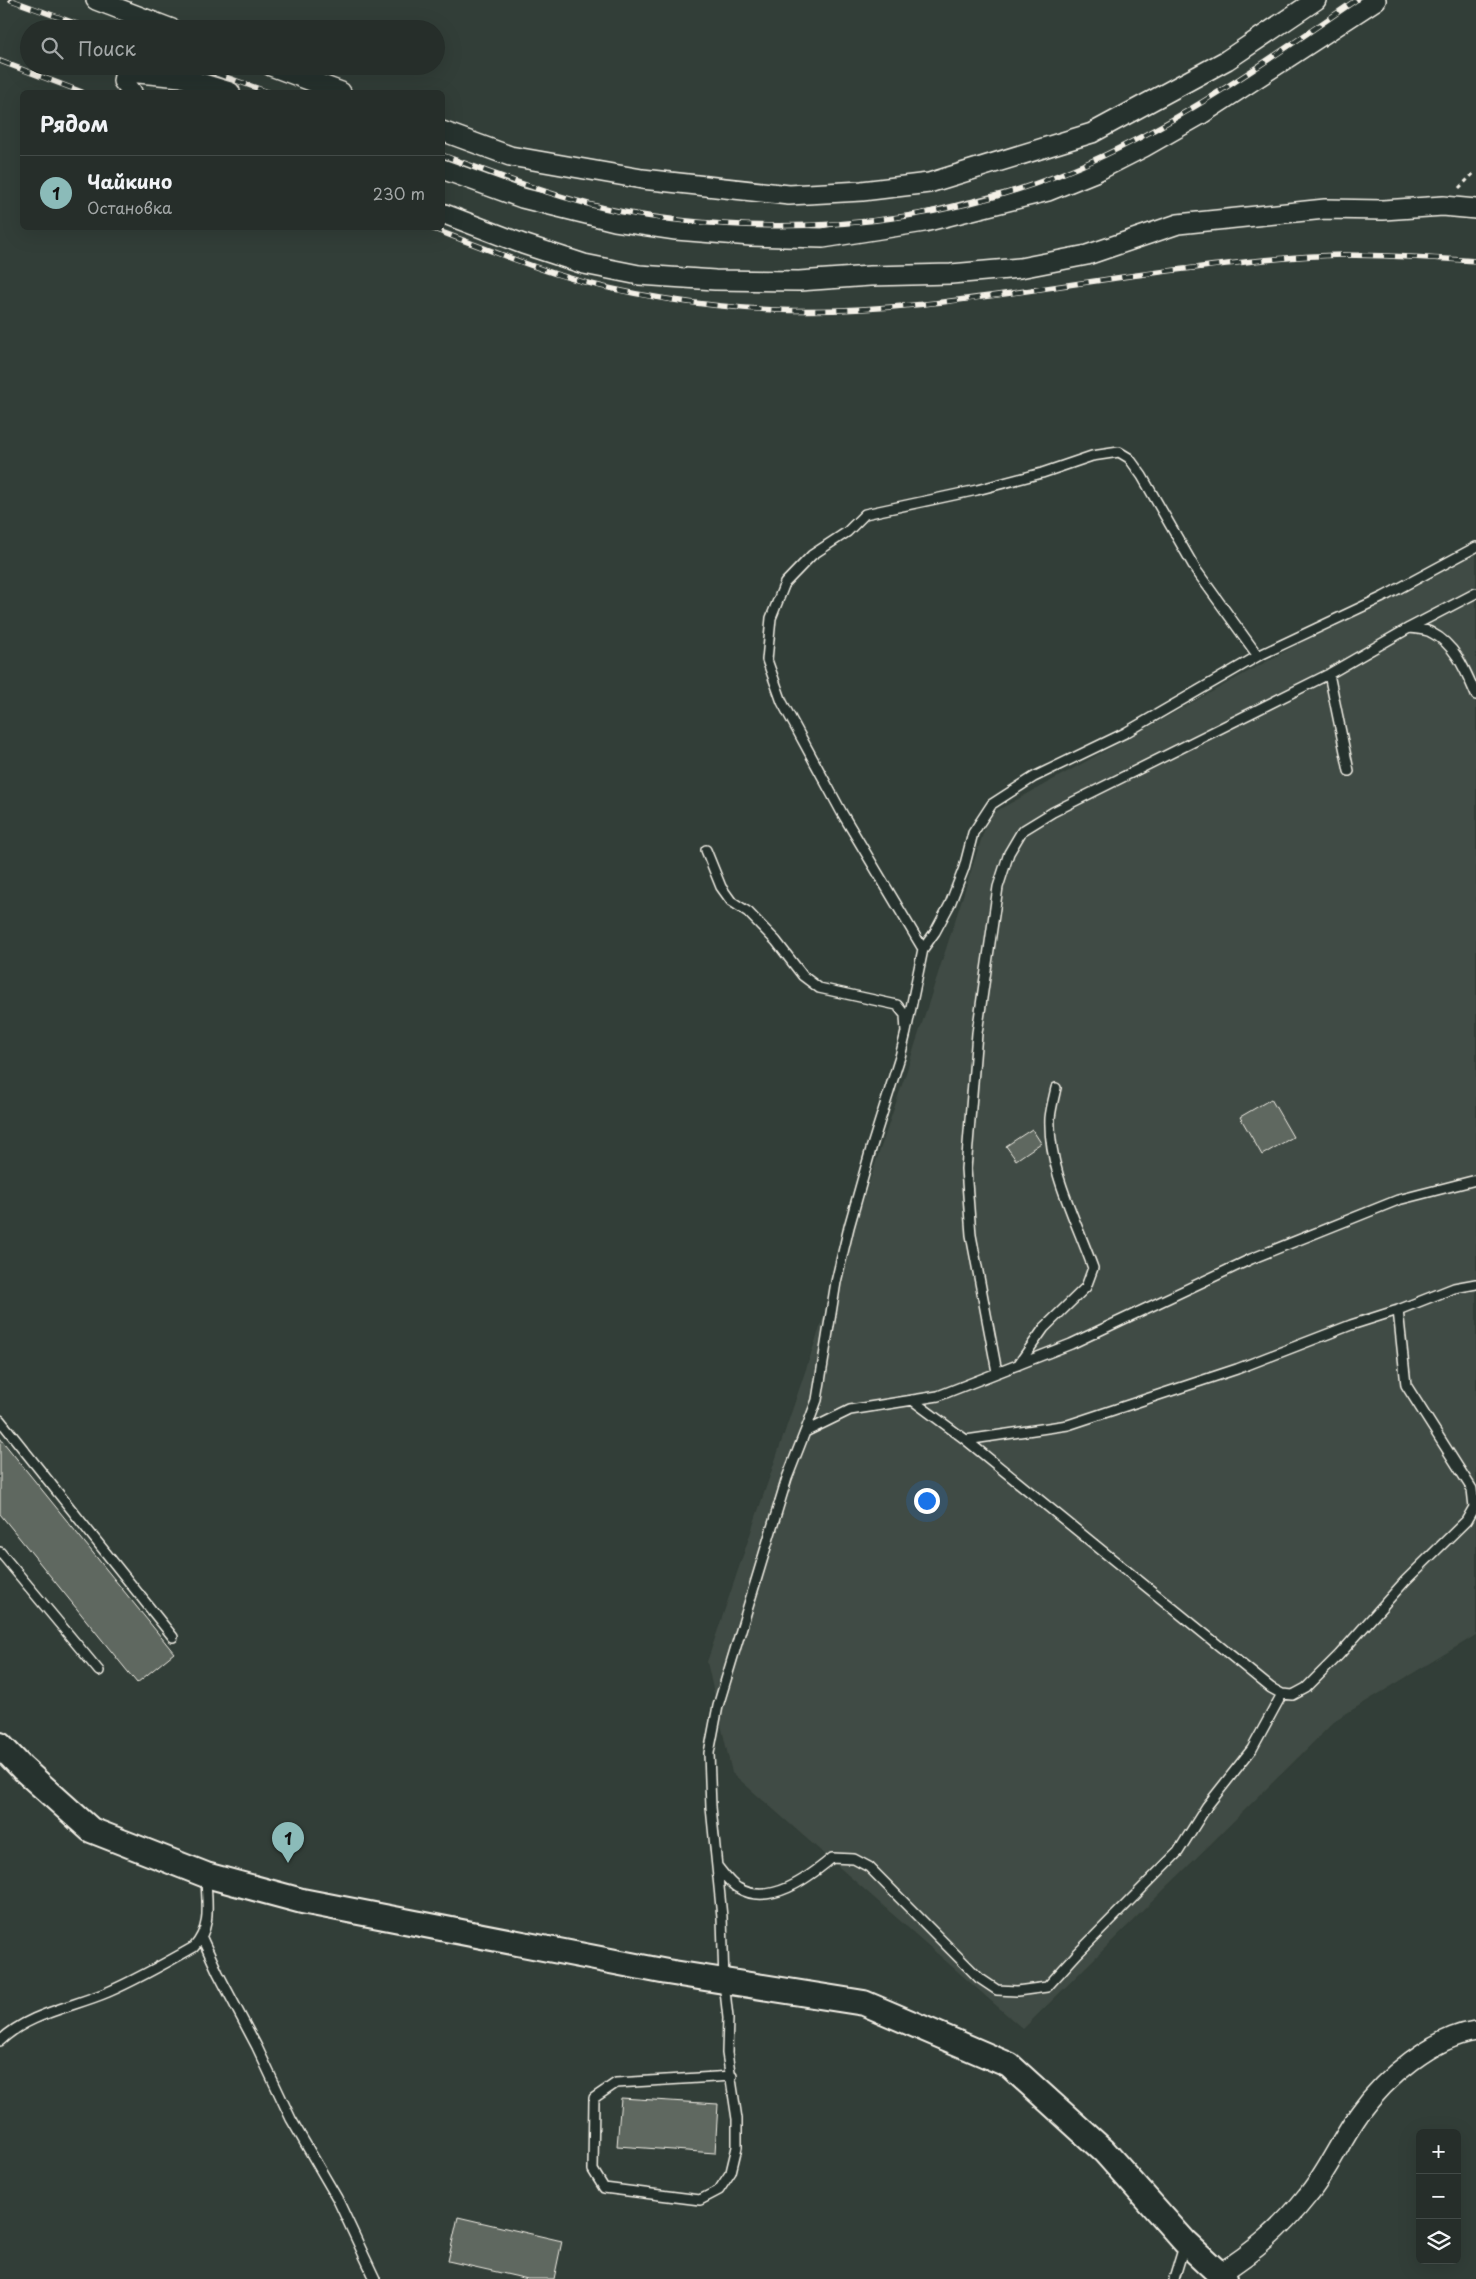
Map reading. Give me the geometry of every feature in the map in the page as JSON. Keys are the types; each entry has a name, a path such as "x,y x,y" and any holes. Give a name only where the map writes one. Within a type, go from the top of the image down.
{"street":[{"path":"96,0 148,20"},
{"path":"445,132 510,156 642,179 790,195 862,191 929,183 1092,133 1227,60 1316,0"},
{"path":"445,170 531,201 615,221 676,230 751,236 823,238 924,222 1048,192 1095,172 1200,115 1376,0"},
{"path":"125,75 123,81 130,90"},
{"path":"160,75 181,77 223,90"},
{"path":"295,75 336,90"},
{"path":"445,214 523,244 584,264 639,275 715,280 799,281 870,276 951,274 1020,268 1087,255 1178,224 1187,223 1325,209 1384,210 1442,206 1476,209"},
{"path":"0,1745 22,1768 91,1830 206,1875 302,1901 724,1982 864,2004 1009,2065 1104,2151 1185,2242 1222,2276 1279,2230 1309,2194 1360,2112 1386,2083 1414,2058 1462,2033 1476,2031"}],"lane":[{"path":"923,949 842,813 782,702 767,660 771,618 785,583 812,555 847,532 865,514 977,490 1042,473 1092,456 1119,452 1129,458 1142,476 1196,570 1258,656"},
{"path":"732,2076 616,2083 594,2098 593,2170 604,2188 700,2200 719,2190 731,2172 737,2147 737,2120 732,2076 727,2053 728,2018 709,1762 710,1743 718,1706 787,1478 817,1400 836,1282 871,1149 900,1057 923,949 935,932 950,904 964,868 973,833 992,804 1034,777 1125,733 1179,700 1258,656 1383,597 1476,547"},
{"path":"997,1372 971,1235 966,1169 978,1034 998,887 1009,853 1022,831 1053,812 1329,674 1409,628 1476,593"},
{"path":"1409,628 1431,632 1448,646 1457,656 1476,695"},
{"path":"1329,674 1349,771"},
{"path":"706,850 721,887 731,901 748,912 776,941 803,976 819,988 897,1005 904,1015 906,1032"},
{"path":"1018,1365 1044,1328 1086,1287 1093,1268 1062,1186 1051,1146 1050,1116 1056,1088"},
{"path":"805,1432 850,1410 938,1396 1072,1344 1251,1259 1398,1200 1476,1180"},
{"path":"966,1440 1068,1425 1237,1369 1454,1288 1476,1284"},
{"path":"912,1400 966,1440 1272,1688 1282,1694 1293,1695 1306,1688 1339,1655 1406,1581 1466,1521 1474,1507 1472,1489 1406,1385 1398,1310"},
{"path":"0,1420 173,1638"},
{"path":"0,1552 99,1671"},
{"path":"717,1866 737,1888 751,1894 760,1894 788,1888 832,1858 854,1859 869,1867 978,1978 997,1990 1017,1991 1047,1987 1178,1852 1207,1806 1252,1750 1282,1694"},
{"path":"0,2041 9,2032 36,2018 108,1992 194,1948 202,1938 207,1924 206,1875"},
{"path":"202,1938 291,2119 337,2198 363,2249 375,2279"},
{"path":"1174,2279 1185,2242"}],"shaded area":[{"path":"1476,546 1476,1635 1337,1719 1023,2029 732,1773 707,1662 907,1070 989,815"}],"building":[{"path":"1271,1099 1293,1137 1262,1155 1240,1117"},
{"path":"1032,1129 1041,1143 1016,1160 1006,1146"},
{"path":"0,1438 174,1653 137,1683 0,1514"},
{"path":"621,2098 718,2104 715,2153 617,2146"},
{"path":"458,2217 562,2241 554,2279 528,2279 448,2261"}],"railway":[{"path":"11,0 66,20"},
{"path":"445,156 573,200 608,209 673,220 772,226 822,225 918,214 966,204 1060,175 1138,139 1264,63 1356,0"},
{"path":"0,61 20,69"},
{"path":"37,75 77,90"},
{"path":"220,75 262,90"},
{"path":"436,230 556,274 609,288 694,303 776,310 879,308 930,303 1184,269 1303,257 1343,255 1476,261"}],"place":[{"name":"Чайкино","path":"288,1863"}]}
